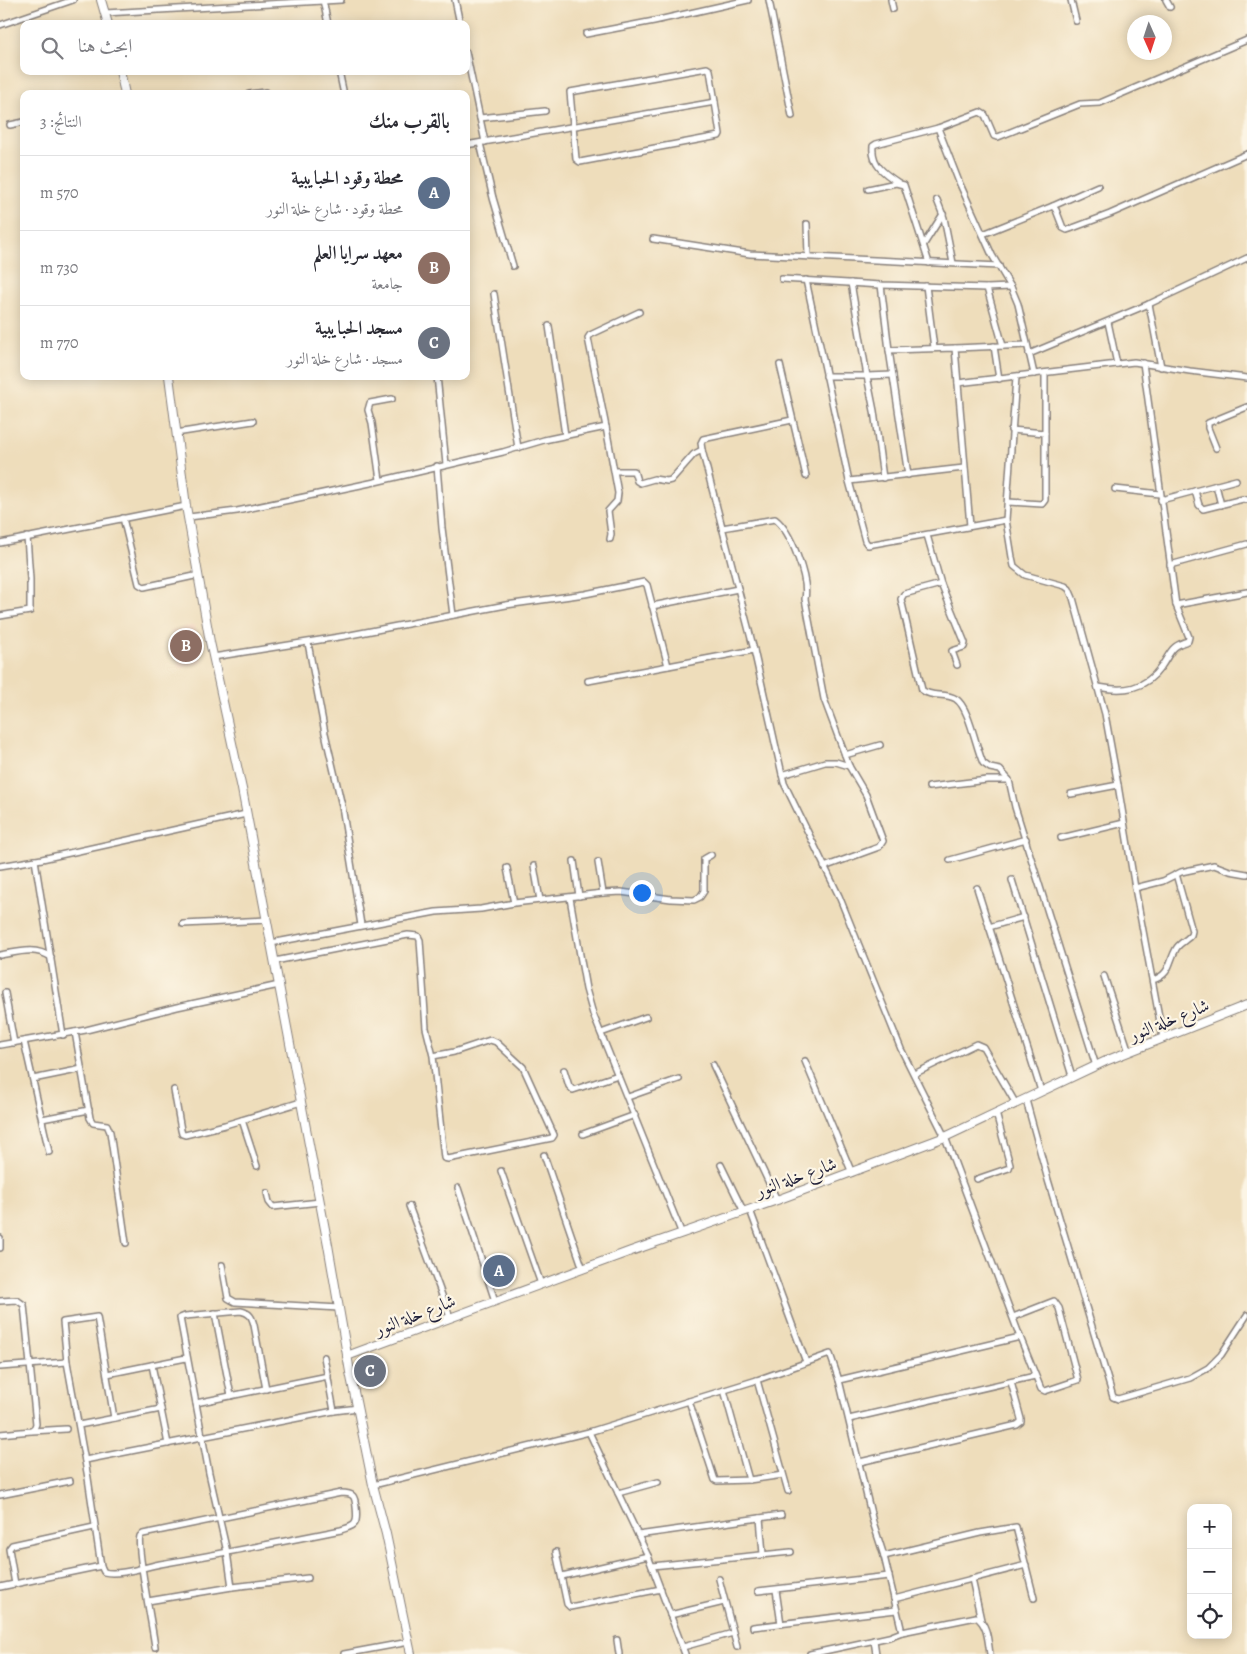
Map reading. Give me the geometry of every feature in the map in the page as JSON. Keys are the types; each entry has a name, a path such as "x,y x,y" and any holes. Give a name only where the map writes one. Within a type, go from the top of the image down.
{"main road":[{"path":"101,0 107,20"},
{"path":"121,75 124,90"},
{"path":"169,380 186,506 213,656 267,920 347,1356 373,1485 386,1534 411,1654"},
{"name":"شارع خلة النور","path":"347,1356 583,1268 852,1173 945,1137 1026,1100 1072,1076 1247,1006"}],"street":[{"path":"0,25 74,0"},
{"path":"105,13 341,0"},
{"path":"455,0 459,20"},
{"path":"586,34 654,21 722,3 748,0"},
{"path":"769,0 792,116"},
{"path":"891,0 893,9"},
{"path":"1072,0 1076,21"},
{"path":"1166,0 1170,7"},
{"path":"323,1 327,20"},
{"path":"929,263 906,188 878,166 873,156 873,146 879,142 938,128 982,112 994,136 998,137 1080,104 1100,103 1247,40"},
{"path":"707,68 710,70 720,134 718,136 580,162 576,159 573,127 570,92 707,68"},
{"path":"470,71 493,198 513,266"},
{"path":"340,75 343,90"},
{"path":"470,144 715,102"},
{"path":"480,118 545,111"},
{"path":"10,125 20,123"},
{"path":"938,128 959,182 983,234 1011,287 1022,316 1034,374"},
{"path":"1053,206 1063,228 1067,230 1110,214 1247,154"},
{"path":"868,189 899,183"},
{"path":"983,234 1098,186"},
{"path":"937,200 943,214 953,263"},
{"path":"924,244 943,214"},
{"path":"807,224 808,256"},
{"path":"653,239 750,254 999,266"},
{"path":"1029,354 1149,304 1247,258"},
{"path":"782,279 881,285 1011,287"},
{"path":"806,280 849,481 867,544 871,545 927,536 1006,520"},
{"path":"851,283 866,376 874,411 883,478"},
{"path":"881,285 908,475"},
{"path":"926,286 934,348"},
{"path":"987,288 1003,346"},
{"path":"494,294 518,448"},
{"path":"1149,304 1160,367"},
{"path":"610,539 608,511 618,498 615,471 588,338 590,334 639,312"},
{"path":"1108,322 1117,364"},
{"path":"549,326 564,435"},
{"path":"889,350 1027,345"},
{"path":"994,346 999,379"},
{"path":"956,348 970,526"},
{"path":"1098,687 1124,690 1145,683 1158,671 1175,645 1188,641 1189,637 1176,605 1143,363"},
{"path":"958,383 1117,364 1143,363 1160,367 1247,378"},
{"path":"780,365 806,476"},
{"path":"1008,502 1037,504 1045,502 1045,373"},
{"path":"826,376 893,375"},
{"path":"1016,377 1006,520 1014,566 1025,575 1060,583 1069,589 1073,598 1105,714 1163,1038"},
{"path":"437,380 446,464"},
{"path":"380,480 372,423 368,410 370,403 392,399"},
{"path":"1216,448 1208,428 1208,423 1247,407"},
{"path":"792,420 701,441 754,650 782,775 787,792 854,931 902,1049 945,1137 1020,1337 1041,1389 1045,1392 1078,1380 1059,1308 1054,1301 1013,1317"},
{"path":"176,433 253,421"},
{"path":"189,517 237,511 518,448 564,435 606,427"},
{"path":"1011,430 1045,433"},
{"path":"615,471 634,471 640,483 654,479 668,481 674,478 694,454 702,450"},
{"path":"437,466 442,528 453,615"},
{"path":"849,481 964,468"},
{"path":"1115,489 1161,497 1195,491 1236,480"},
{"path":"1216,486 1221,505"},
{"path":"1195,491 1200,508 1206,509 1243,499 1247,500"},
{"path":"0,543 186,506"},
{"path":"123,518 138,584 144,587 198,575"},
{"path":"722,528 775,518 784,528 796,550 807,590 806,599 821,687 830,719 849,766 866,795 883,843 880,847 824,867"},
{"path":"927,536 941,584 965,643 964,647 952,651 957,665"},
{"path":"0,616 30,611 30,579 26,537"},
{"path":"1170,565 1247,544"},
{"path":"213,656 308,643 453,615 644,582 647,585 668,666"},
{"path":"941,584 904,594 901,597 922,690 926,693 949,696 958,700 964,709 983,763 990,768 1000,770 1010,781 1015,807 1096,1066"},
{"path":"652,606 738,589"},
{"path":"1176,605 1247,592"},
{"path":"308,643 325,733 342,806 361,925"},
{"path":"588,681 754,650"},
{"path":"845,755 880,745"},
{"path":"782,775 825,762 836,762 849,766"},
{"path":"928,787 1008,779"},
{"path":"1071,794 1118,785"},
{"path":"0,866 246,814"},
{"path":"1061,838 1124,823"},
{"path":"950,860 1026,839"},
{"path":"271,943 436,912 482,909 514,903 602,893 621,892 684,900 698,898 704,891 704,859 711,855"},
{"path":"35,860 63,1034"},
{"path":"574,861 579,896"},
{"path":"598,862 602,893"},
{"path":"1135,888 1163,881 1181,872 1214,865 1230,871 1247,874"},
{"path":"534,866 540,900"},
{"path":"507,868 514,903"},
{"path":"1153,980 1160,978 1166,973 1177,946 1191,936 1192,931 1176,874"},
{"path":"1012,880 1072,1076"},
{"path":"977,888 1041,1091"},
{"path":"570,898 586,988 601,1033 682,1234"},
{"path":"989,927 1024,917"},
{"path":"183,924 267,920"},
{"path":"275,962 408,935 418,936 420,940 426,1028 433,1056 444,1158 448,1159 552,1138 554,1136 523,1068 496,1042 490,1040 454,1052 433,1056"},
{"path":"0,955 35,950 42,951 51,957"},
{"path":"1104,976 1128,1052"},
{"path":"0,1045 75,1032 279,984"},
{"path":"5,993 14,1043"},
{"path":"601,1033 646,1017"},
{"path":"75,1032 93,1123 107,1125 110,1132 126,1243"},
{"path":"24,1041 49,1152"},
{"path":"914,1074 976,1044 980,1044 1016,1104"},
{"path":"804,1061 852,1173"},
{"path":"713,1065 777,1200"},
{"path":"33,1079 82,1069"},
{"path":"564,1070 568,1086 573,1090 618,1075"},
{"path":"628,1097 679,1079"},
{"path":"174,1090 181,1130 182,1134 185,1135 301,1102"},
{"path":"1026,1100 1113,1396 1118,1399 1181,1381 1208,1368 1221,1355 1247,1315"},
{"path":"42,1120 89,1110"},
{"path":"977,1179 1009,1168 1010,1165 996,1113"},
{"path":"582,1134 635,1115"},
{"path":"242,1120 257,1166"},
{"path":"544,1155 583,1268"},
{"path":"721,1165 747,1211 806,1362"},
{"path":"501,1171 541,1284"},
{"path":"458,1188 495,1301"},
{"path":"267,1193 269,1202 273,1207 320,1202"},
{"path":"409,1206 450,1317"},
{"path":"0,1238 0,1248"},
{"path":"222,1265 228,1298 235,1302 339,1308"},
{"path":"0,1301 17,1300 24,1305 36,1424 34,1429 28,1431"},
{"path":"232,1587 227,1552 186,1358 180,1318 183,1316 241,1311 251,1316 266,1389"},
{"path":"215,1313 231,1396"},
{"path":"114,1418 96,1317 63,1322 94,1527 101,1566 104,1572 110,1574 143,1568 341,1530 357,1521 355,1500 353,1496 341,1493 140,1536 139,1541 143,1568 155,1648"},
{"path":"839,1380 1020,1337"},
{"path":"373,1485 589,1432 757,1380 830,1354 839,1380 902,1632"},
{"path":"324,1357 334,1411"},
{"path":"107,1374 186,1358"},
{"path":"0,1367 68,1362"},
{"path":"152,1365 168,1444"},
{"path":"196,1403 328,1376"},
{"path":"849,1419 1035,1376"},
{"path":"757,1380 788,1491"},
{"path":"860,1462 1021,1422 1011,1382"},
{"path":"724,1390 749,1480"},
{"path":"689,1401 715,1480 749,1480 784,1475"},
{"path":"85,1460 334,1411 358,1408"},
{"path":"79,1425 161,1409"},
{"path":"0,1434 66,1429"},
{"path":"589,1432 648,1556 685,1654"},
{"path":"0,1495 70,1481"},
{"path":"618,1493 658,1482"},
{"path":"638,1535 781,1515"},
{"path":"760,1518 763,1554"},
{"path":"15,1584 9,1549 12,1545 94,1527"},
{"path":"884,1556 980,1533 1016,1528 1034,1598"},
{"path":"556,1552 567,1604 570,1607 661,1589"},
{"path":"652,1566 791,1552"},
{"path":"562,1576 648,1556"},
{"path":"894,1599 1026,1565"},
{"path":"0,1587 101,1566"},
{"path":"758,1591 889,1576"},
{"path":"148,1601 232,1587 308,1578"},
{"path":"972,1579 990,1654"},
{"path":"719,1580 737,1648"},
{"path":"776,1590 781,1624"},
{"path":"670,1615 724,1602"},
{"path":"754,1627 896,1610"},
{"path":"810,1654 831,1652 902,1632 910,1632 976,1617 981,1620"},
{"path":"682,1647 733,1633"},
{"path":"617,1640 619,1654"},
{"path":"874,1640 876,1654"},
{"path":"345,1654 409,1642"}],"shaded area":[{"path":"194,625 203,662 179,668 171,631"}],"place":[{"name":"معهد سرايا العلم","path":"186,646"},
{"name":"محطة وقود الحبايبية","path":"499,1271"},
{"name":"مسجد الحبايبية","path":"370,1371"}]}
